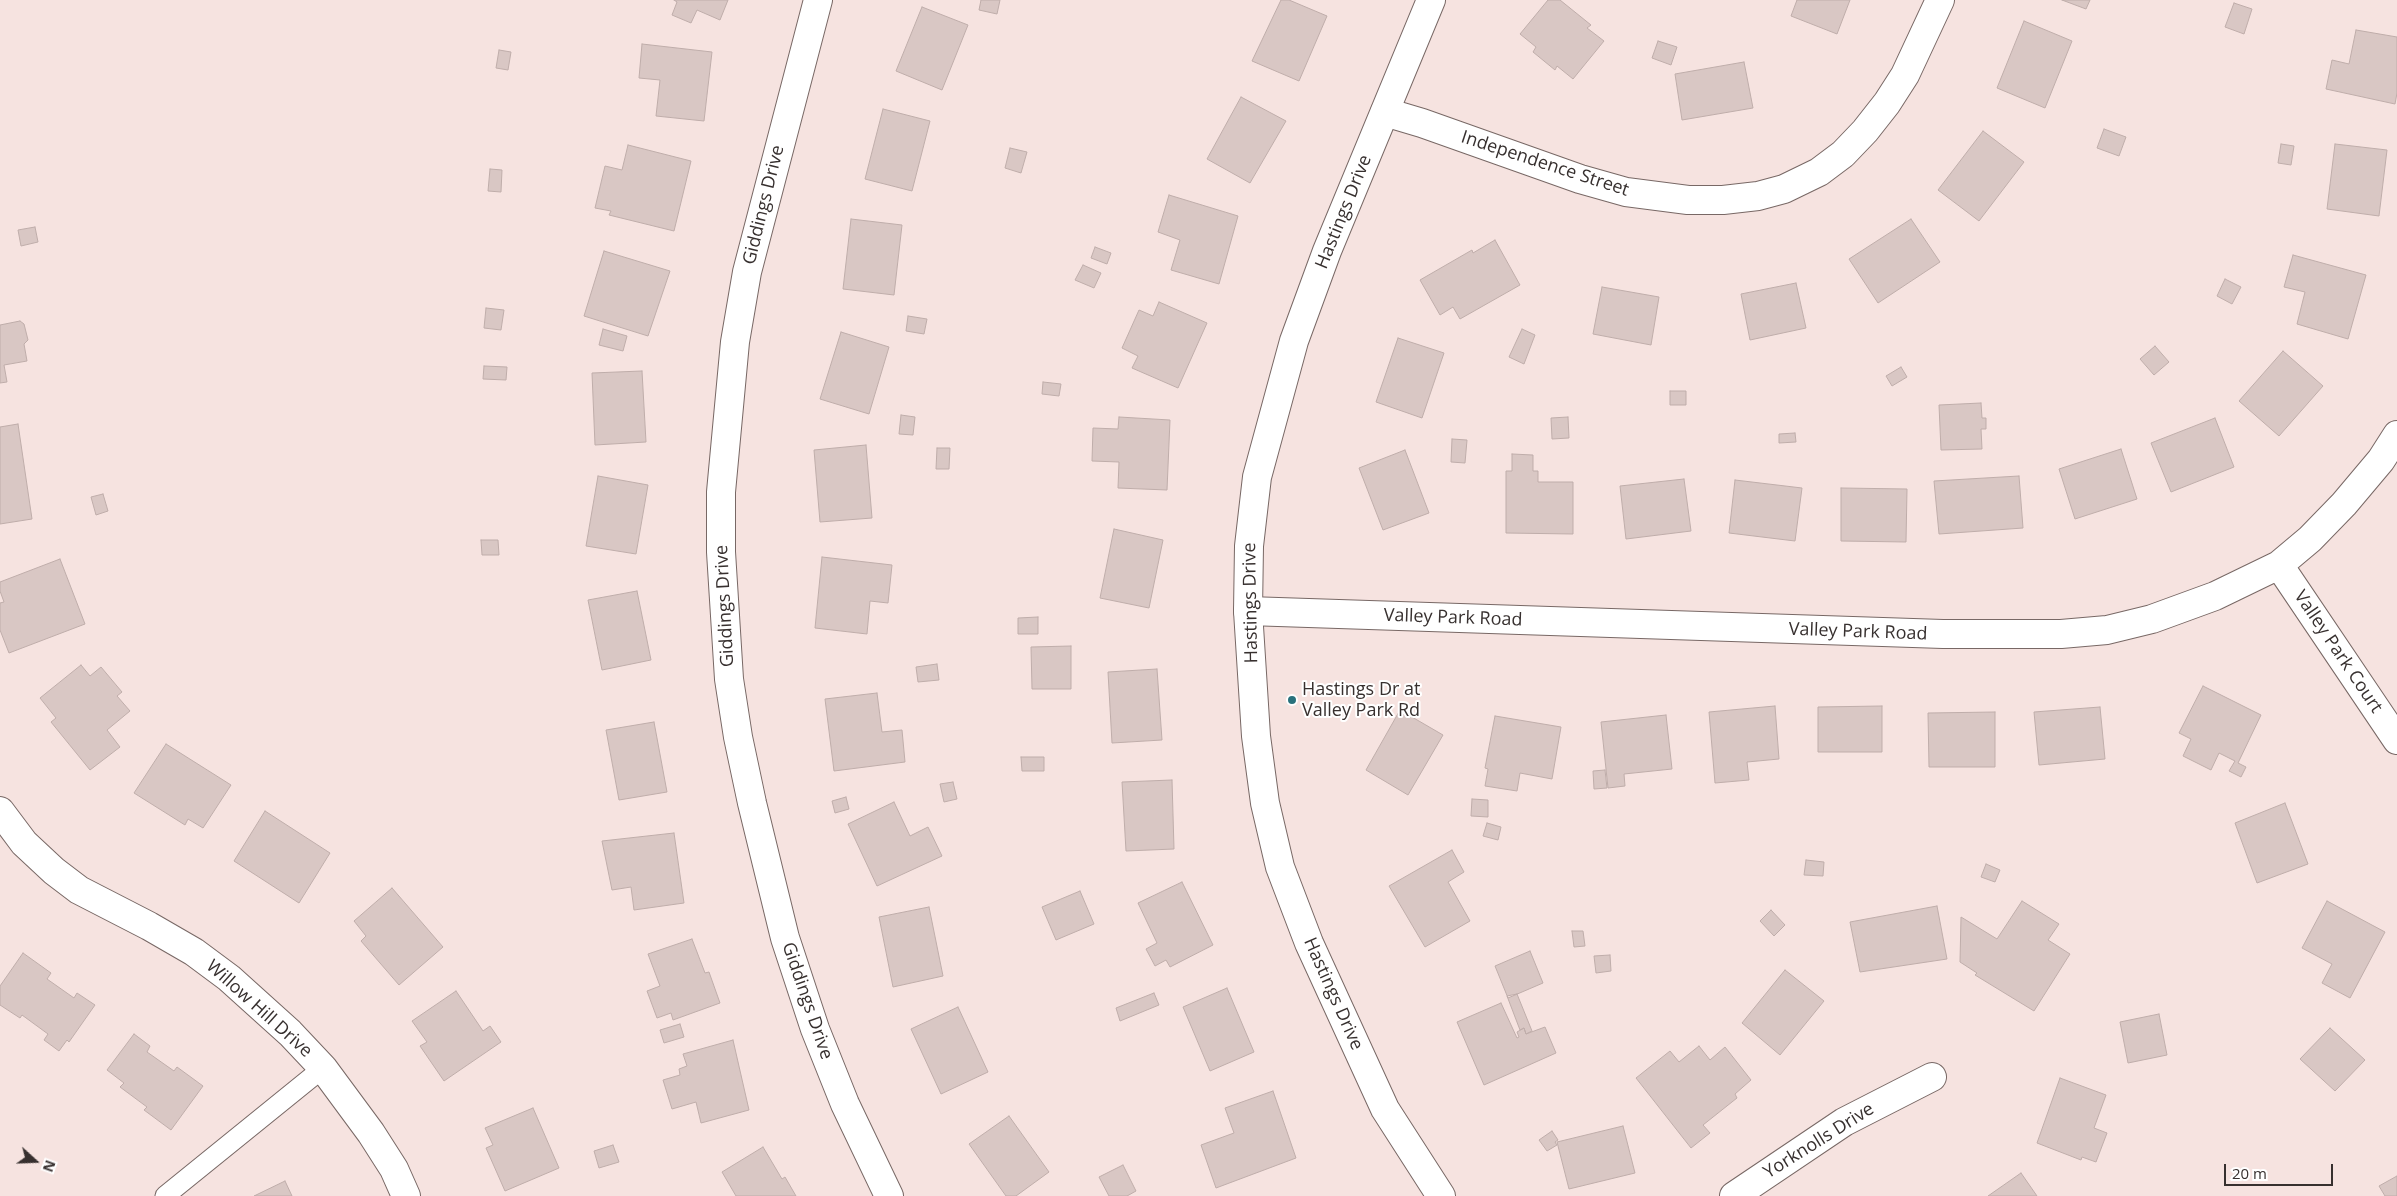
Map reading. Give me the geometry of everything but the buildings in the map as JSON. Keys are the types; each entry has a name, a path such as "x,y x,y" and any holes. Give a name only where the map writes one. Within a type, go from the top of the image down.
{"street":[{"name":"Giddings Drive","path":"818,0 750,263 735,342 721,492 720,552 729,679 738,737 785,938 815,1029 842,1096 889,1196"},
{"name":"Hastings Drive","path":"1431,0 1327,251 1294,341 1258,477 1249,546 1248,611 1256,736 1265,804 1280,867 1309,943 1384,1109 1441,1196"},
{"name":"Independence Street","path":"1385,112 1422,123 1580,179 1626,192 1688,200 1723,200 1758,196 1784,189 1819,172 1843,154 1887,103 1905,75 1940,0"},
{"name":"Valley Park Road","path":"1248,611 1943,634 2061,634 2107,630 2152,619 2214,596 2279,565 2310,539 2344,504 2381,460 2397,435"},
{"name":"Valley Park Court","path":"2279,565 2397,740"},
{"name":"Willow Hill Drive","path":"0,811 24,843 54,871 79,890 149,926 194,952 229,978 290,1033 323,1068 371,1133 394,1169 406,1196"},
{"name":"Yorknolls Drive","path":"1734,1196 1844,1122 1932,1077"}],"lane":[{"path":"165,1196 323,1068"}],"place":[{"name":"Hastings Dr at Valley Park Rd","path":"1292,700"}]}
